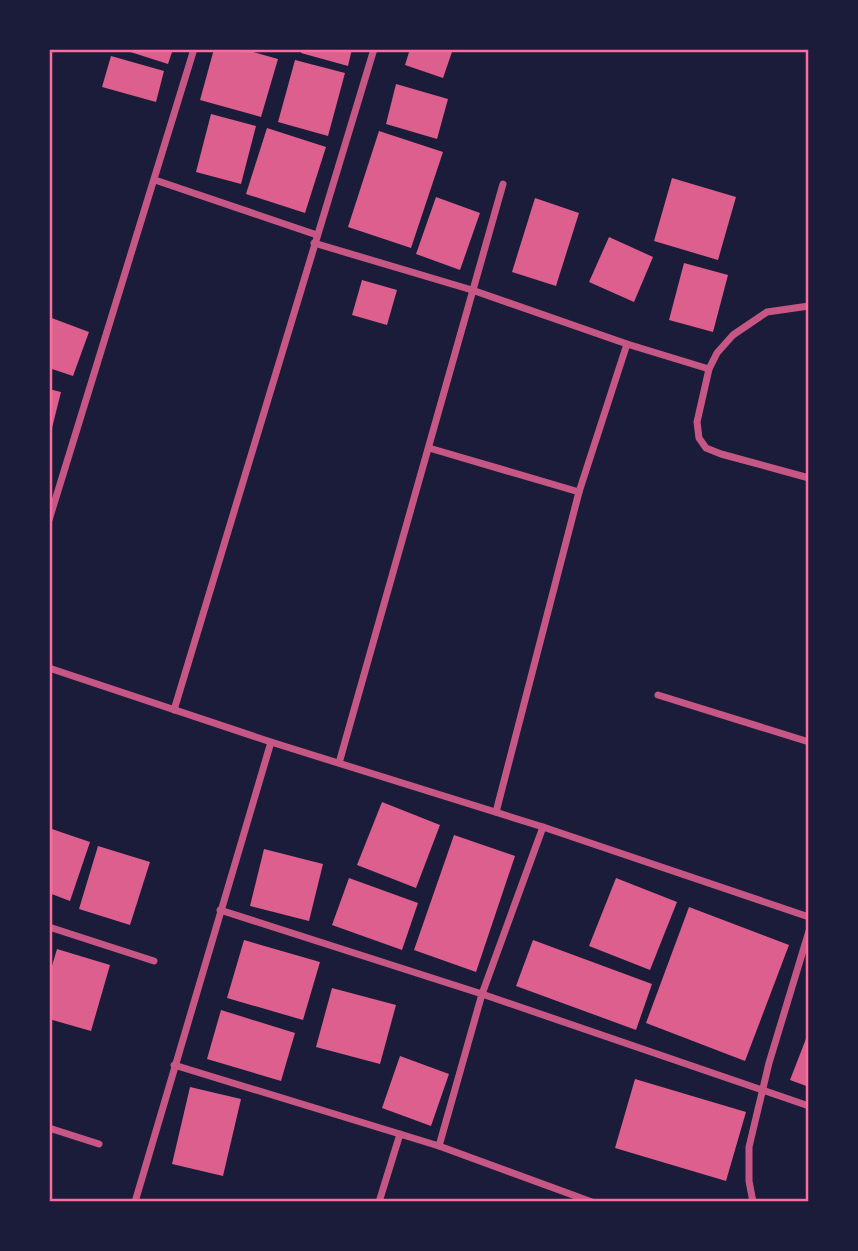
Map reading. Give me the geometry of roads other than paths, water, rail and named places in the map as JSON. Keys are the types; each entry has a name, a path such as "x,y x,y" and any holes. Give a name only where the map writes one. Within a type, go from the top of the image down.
{"street":[{"path":"49,520 194,49"},
{"path":"174,710 374,49"},
{"path":"155,180 316,239 709,369"},
{"path":"339,764 503,184"},
{"path":"809,306 767,312 733,335 717,353 709,369 697,422 699,438 706,448 809,478"},
{"path":"496,812 579,492 627,344"},
{"path":"429,448 579,492"},
{"path":"49,668 339,764 543,827 809,917"},
{"path":"657,695 809,741"},
{"path":"135,1202 271,742"},
{"path":"439,1146 482,994 543,827"},
{"path":"220,910 482,994 809,1106"},
{"path":"49,927 154,961"},
{"path":"753,1202 749,1181 749,1147 762,1090 809,931"},
{"path":"174,1065 439,1146 592,1202"},
{"path":"49,1128 99,1144"},
{"path":"379,1202 400,1134"}]}
